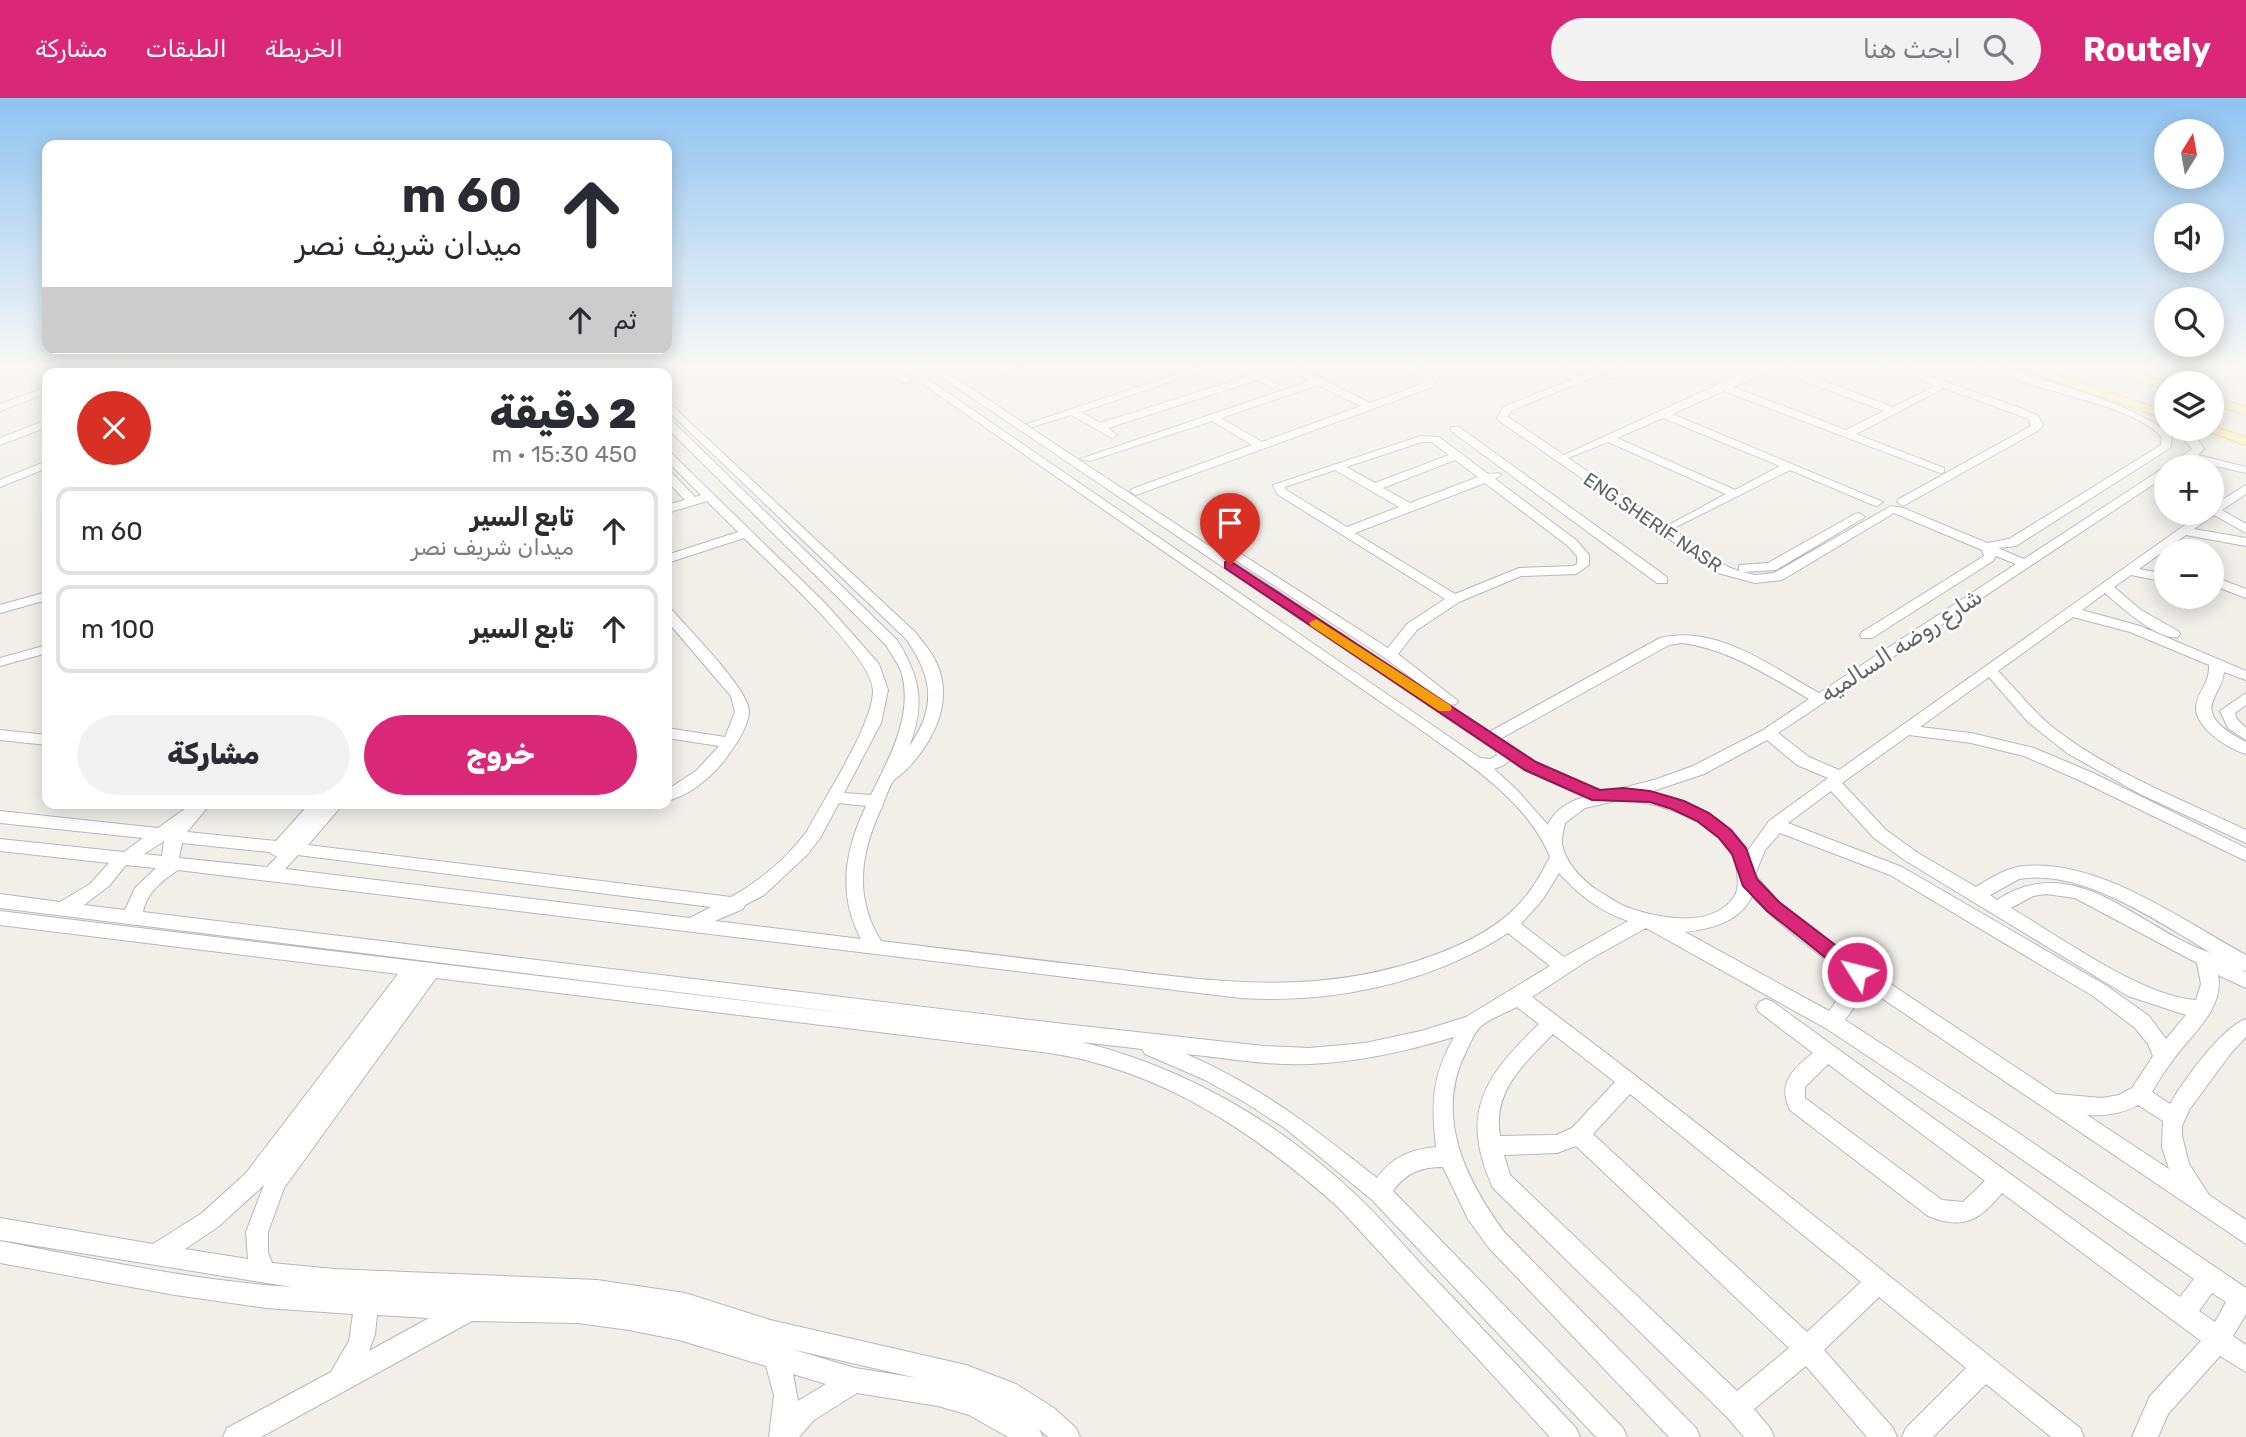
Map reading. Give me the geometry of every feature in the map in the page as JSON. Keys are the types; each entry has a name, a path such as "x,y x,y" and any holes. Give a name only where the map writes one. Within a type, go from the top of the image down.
{"main road":[{"path":"2224,434 2246,441"}],"street":[{"path":"0,442 38,426"},
{"path":"691,426 911,636 930,664 937,697 926,734 916,750 885,781"},
{"path":"974,426 1226,597 1253,607"},
{"path":"990,426 1473,761 1521,801 1541,823 1555,851 1581,890 1599,902 1649,922 1834,1023 2007,1137 2244,1300 2218,1340 2160,1405 2145,1437"},
{"path":"1021,426 1530,766 1598,796"},
{"path":"1036,426 1390,655 1453,702 1467,723"},
{"path":"1086,459 1184,426"},
{"path":"1229,426 1261,446"},
{"path":"1136,491 1316,426"},
{"name":"ENG.SHERIF NASR","path":"1513,426 1618,493 1723,570 1755,579 1782,575 1891,504"},
{"path":"1526,426 1569,455 1618,493 1724,561 1745,568 1759,569 1771,566 1891,504 1989,449 2022,426"},
{"path":"1569,455 1635,426"},
{"path":"1700,426 1789,466 1891,504"},
{"path":"1703,426 2028,561"},
{"path":"1824,426 1940,470"},
{"path":"1845,435 1861,426"},
{"path":"1891,504 1940,470 2036,426"},
{"path":"1991,546 2012,543 2164,449 2168,442 2161,430 2155,426"},
{"path":"672,427 892,643 910,671 914,686 913,716 856,854 853,886 860,917 876,948"},
{"path":"1100,427 1112,435"},
{"path":"1455,429 1662,580"},
{"path":"1608,438 1735,494"},
{"path":"1390,655 1412,626 1454,599 1519,572 1571,571 1580,568 1584,562 1581,552 1440,441 1424,439 1284,482 1279,489 1454,599"},
{"path":"672,457 685,458 697,452"},
{"path":"1373,488 1458,455"},
{"path":"0,479 42,460"},
{"path":"672,461 862,652 879,677 881,690 873,723 814,834 801,851 772,879 737,904 692,926"},
{"path":"2224,465 2246,470"},
{"path":"0,484 42,466"},
{"path":"1336,466 1409,508"},
{"path":"1673,526 1789,466"},
{"path":"1346,532 1510,469"},
{"path":"690,479 703,472 717,471"},
{"path":"672,479 692,501"},
{"name":"شارع روضه السالميه","path":"1623,794 1664,784 1700,771 1768,733 2154,479"},
{"path":"2224,503 2246,489"},
{"path":"672,507 708,497"},
{"path":"2224,517 2246,529"},
{"path":"2176,539 2192,525"},
{"path":"2184,531 2246,542"},
{"path":"672,557 746,533"},
{"path":"795,546 812,540"},
{"path":"1867,635 1989,558 1991,546"},
{"path":"0,918 421,971 955,1026 1309,1056 1365,1051 1420,1039 1472,1023 1518,997 1563,966 1649,922 1702,924 1721,918 1736,909 1746,896 1757,848 1775,825 2106,587 2154,557"},
{"path":"2129,571 2154,576"},
{"path":"2106,587 2136,613 2161,628 2246,665"},
{"path":"2224,589 2246,594"},
{"path":"2224,592 2246,604"},
{"path":"0,612 42,600"},
{"path":"2072,612 2135,629 2246,676"},
{"path":"672,619 738,695 742,710 727,742 709,769 694,783 672,794"},
{"path":"1489,738 1665,641 1680,637 1715,644 1820,699"},
{"path":"0,662 42,650"},
{"path":"2216,663 2217,680 2204,701 2204,710 2218,730 2246,749"},
{"path":"1990,670 2032,718 2115,782 2246,855"},
{"path":"2246,698 2227,711 2227,718 2246,735"},
{"path":"1908,730 1971,738 2019,750 2115,782 2246,837"},
{"path":"1768,733 1803,761 1837,780 1880,834 1896,846 1998,908 2107,984 2142,1022 2163,1057"},
{"path":"672,734 727,742"},
{"path":"0,735 42,739"},
{"path":"1473,761 1494,765 1502,761 1505,755 1503,748"},
{"path":"0,845 265,873 1198,987 1267,992 1335,988 1399,974 1456,953 1509,923 1533,900 1555,851 1555,826 1564,813 1578,803 1598,796 1623,794 1668,802 1703,817 1725,834 1740,852 1749,877 1803,932 1878,987 2246,1233"},
{"path":"834,797 876,801"},
{"path":"61,909 91,892 111,874 124,857 167,836 197,809"},
{"path":"287,849 316,809"},
{"path":"265,873 330,809"},
{"path":"0,817 368,858 737,904"},
{"path":"1775,825 1878,863 2107,984 2158,1001 2182,1007 2203,1008"},
{"path":"167,836 173,863"},
{"path":"1878,863 1896,846"},
{"path":"346,884 368,858"},
{"path":"133,918 134,904 142,890 173,863"},
{"path":"1977,895 2003,878 2023,872 2049,872 2079,878 2110,890 2246,964"},
{"path":"1998,908 2022,891 2037,886 2057,887 2091,898 2246,981"},
{"path":"0,901 955,1026 1081,1050 1121,1061 1171,1080 1238,1115 1312,1168 1347,1201 1567,1437"},
{"path":"1509,923 1563,966"},
{"path":"2027,1086 2049,1101 2077,1107 2113,1105 2139,1094 2163,1057 2203,1008 2210,984 2205,958"},
{"path":"155,1255 265,1182 421,971"},
{"path":"1834,1023 1838,1009 1847,998 1860,990 1878,987"},
{"path":"1518,997 1629,1081 2071,1437"},
{"path":"1766,1007 2246,1360"},
{"path":"1472,1023 1447,1074 1442,1114 1449,1157 1469,1203 1501,1248 1687,1437"},
{"path":"1552,1023 1502,1074 1487,1108 1489,1146 1501,1181 1736,1408 1761,1437"},
{"path":"2209,1208 2188,1185 2176,1160 2172,1137 2174,1117 2230,1038 2246,1027"},
{"path":"1126,1039 1171,1054 1253,1097 1293,1123 1380,1193 1615,1437"},
{"path":"1827,1053 1794,1084 1792,1093 1797,1104 1926,1201 1945,1212 1968,1212 1973,1210 2000,1179"},
{"path":"1489,1146 1557,1143 1579,1135 1629,1081"},
{"path":"2139,1094 2174,1117"},
{"path":"1579,1135 1807,1349 1884,1437"},
{"path":"1380,1193 1390,1175 1406,1163 1426,1157 1449,1157"},
{"path":"264,1273 257,1252 257,1232 265,1182"},
{"path":"0,1229 264,1273 334,1280 597,1291 674,1303 770,1332 966,1377 1007,1393 1045,1417 1067,1437"},
{"path":"0,1252 267,1297 471,1309 578,1311 629,1318 679,1328 855,1380 938,1394 973,1404 1005,1420 1030,1437"},
{"path":"2182,1313 2210,1276"},
{"path":"1736,1408 1807,1349 1879,1282"},
{"path":"339,1381 358,1352 367,1325 364,1302"},
{"path":"241,1436 471,1309"},
{"path":"777,1359 786,1395 782,1437"},
{"path":"1915,1437 1985,1367"},
{"path":"782,1437 805,1411 855,1380"}],"slow traffic":[{"path":"1316,623 1444,708"}],"route":[{"path":"1230,565 1530,766 1598,796 1623,794 1650,797 1678,805 1703,817 1725,834 1740,852 1749,882 1773,907 1857,972"}]}
